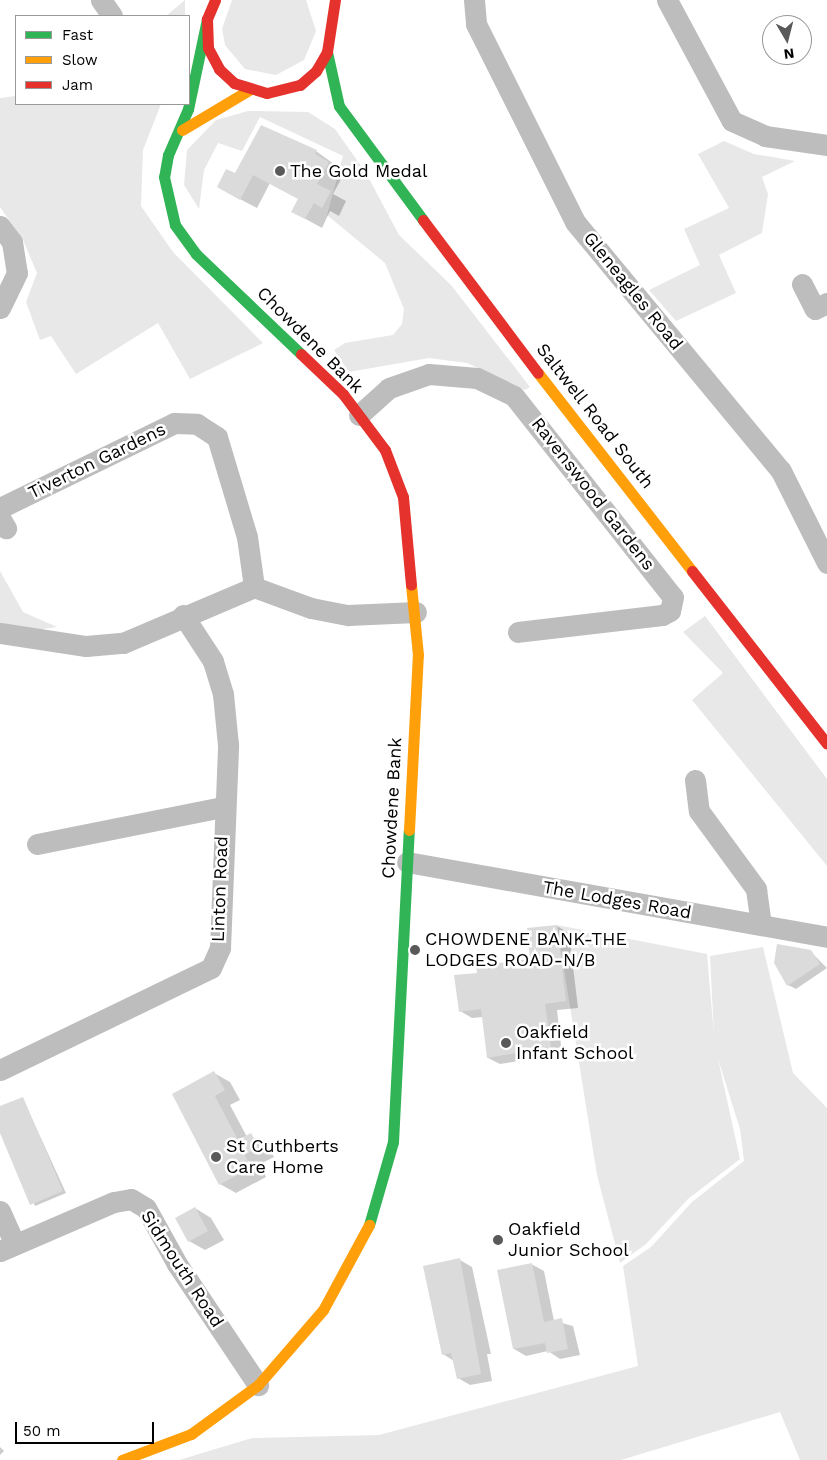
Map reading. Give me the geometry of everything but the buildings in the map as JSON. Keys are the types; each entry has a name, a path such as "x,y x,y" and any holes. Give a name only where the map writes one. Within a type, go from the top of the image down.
{"street":[{"path":"101,0 111,15"},
{"path":"215,0 207,19 208,48 219,69 249,90 282,92 300,84 316,71 327,52 330,22 335,0"},
{"path":"321,0 330,22"},
{"name":"Gleneagles Road","path":"474,0 476,24 575,222 781,471 827,563"},
{"path":"667,0 732,121 766,136 827,145"},
{"name":"Chowdene Bank","path":"190,94 207,19"},
{"name":"Saltwell Road South","path":"327,52 340,106 484,303 827,744"},
{"name":"Saltwell Road South","path":"300,84 340,106"},
{"name":"Chowdene Bank","path":"182,130 249,90"},
{"name":"Chowdene Bank","path":"122,1460 191,1434 258,1385 323,1310 375,1213 393,1142 407,862 416,612 403,497 385,450 343,394 196,254 175,225 164,177 168,155 182,130 188,105"},
{"path":"0,226 12,242 16,273 0,308"},
{"path":"802,284 821,306"},
{"name":"Ravenswood Gardens","path":"360,416 390,388 429,374 477,378 514,396 673,597 670,611 662,616 518,632"},
{"name":"Tiverton Gardens","path":"2,518 174,423 197,424 216,437 247,537 254,587"},
{"path":"0,634 86,646 123,643 183,615 254,587 310,608 348,615 416,612"},
{"name":"Linton Road","path":"0,1070 211,968 220,948 222,807 228,745 224,694 213,661 183,615"},
{"path":"695,780 699,811 756,889 760,925"},
{"path":"37,844 222,807"},
{"name":"The Lodges Road","path":"407,862 827,937"},
{"name":"Sidmouth Road","path":"7,1247 114,1202 131,1199 146,1208 177,1264 258,1385"},
{"path":"0,1211 7,1247"}],"shaded area":[{"path":"185,0 185,15 167,15"},
{"path":"232,0 306,0 316,31 304,60 276,75 245,69 225,45 222,29"},
{"path":"15,96 15,105 161,105 143,150 141,206 173,252 263,343 190,379 158,323 76,374 51,336 40,340 26,302 37,273 23,240 0,207 0,98"},
{"path":"248,111 308,112 335,129 366,173 399,235 451,285 530,387 525,390 467,363 429,358 349,372 334,350 345,343 393,335 402,324 404,309 385,263 327,215 343,156 260,117 242,151 218,143 204,170 199,209 184,185 187,150 216,120"},
{"path":"724,141 754,154 795,161 762,177 768,194 762,233 719,255 736,293 676,321 649,290 700,265 684,229 729,208 698,154"},
{"path":"0,571 23,612 57,627 37,630 0,623"},
{"path":"705,616 827,779 827,866 692,700 723,673 683,632"},
{"path":"557,925 707,954 714,1035 710,956 763,947 793,1073 827,1108 827,1460 800,1460 780,1412 621,1460 179,1460 252,1438 379,1435 638,1366 623,1266 651,1247 692,1202 744,1161 740,1129 718,1059 740,1159 688,1199 646,1244 620,1263 597,1175"}],"traffic: fast":[{"path":"190,100 207,19"},
{"path":"327,52 339,106 423,220"},
{"path":"189,105 168,155 164,177 175,225 196,254 301,354"},
{"path":"369,1225 393,1142 409,830"}],"traffic: slow":[{"path":"182,130 249,90"},
{"path":"538,373 692,571"},
{"path":"409,830 418,655 411,585"},
{"path":"122,1460 191,1434 258,1385 323,1310 369,1225"}],"traffic: jam":[{"path":"215,0 207,19 208,48 219,69 234,83 267,93 300,85 316,71 327,52 335,0"},
{"path":"423,220 538,373"},
{"path":"301,354 343,394 385,450 403,497 411,585"},
{"path":"692,571 827,744"}],"place":[{"name":"The Gold Medal","path":"280,171"},
{"name":"CHOWDENE BANK-THE LODGES ROAD-N/B","path":"415,950"},
{"name":"Oakfield Infant School","path":"506,1043"},
{"name":"St Cuthberts Care Home","path":"216,1157"},
{"name":"Oakfield Junior School","path":"498,1240"}]}
